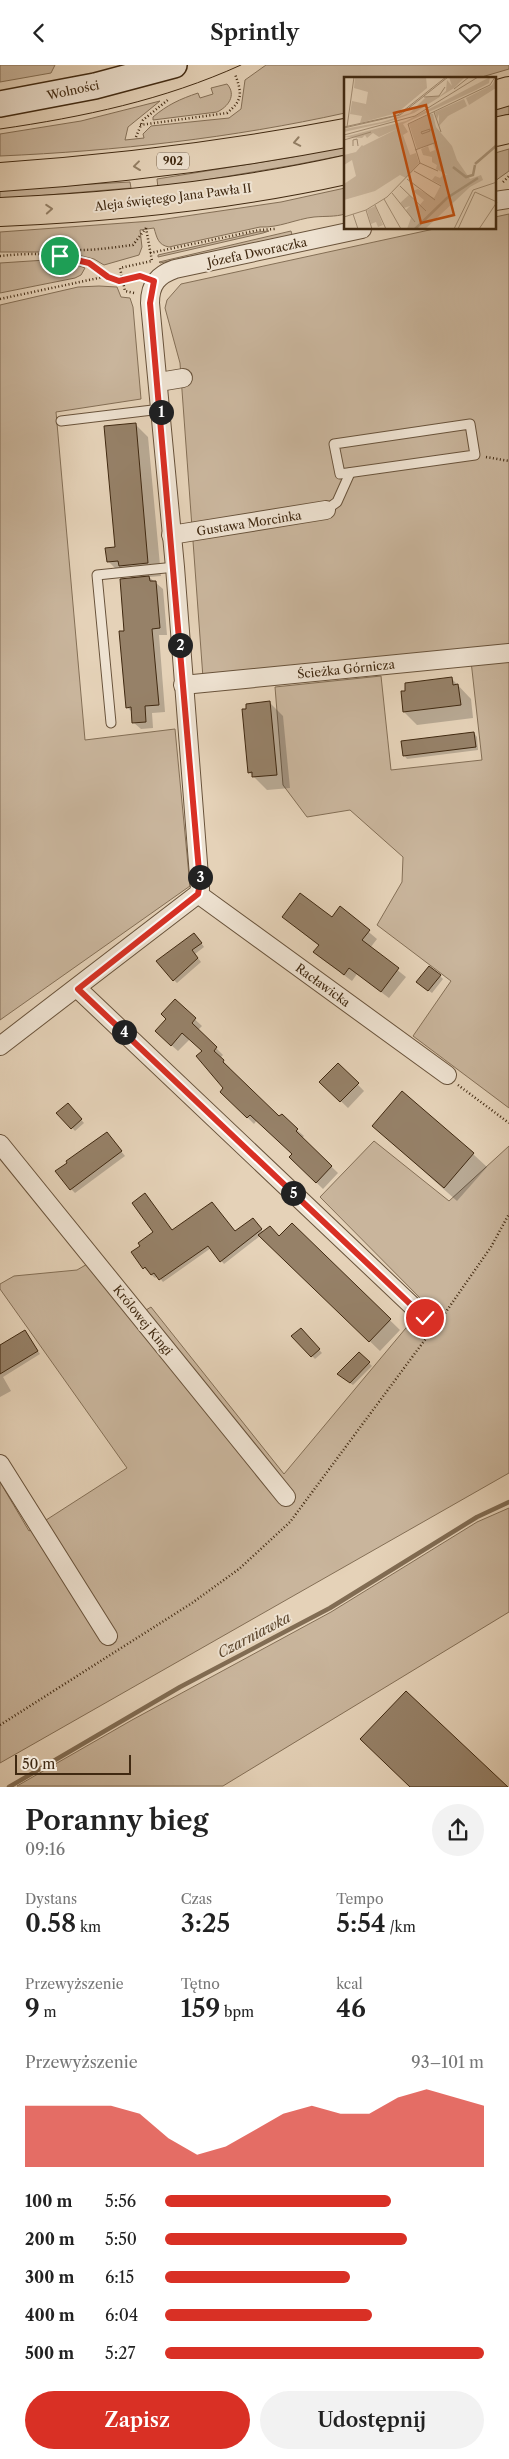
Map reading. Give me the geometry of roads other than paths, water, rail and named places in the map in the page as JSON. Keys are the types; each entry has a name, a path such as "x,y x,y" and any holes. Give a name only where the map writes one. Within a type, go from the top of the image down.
{"main road":[{"path":"496,95 509,91"},
{"path":"496,132 509,129"},
{"name":"902","path":"0,177 110,169 176,161 279,146 344,133"},
{"name":"Aleja świętego Jana Pawła II","path":"0,212 125,204 226,192 344,170"}],"street":[{"name":"Wolności","path":"0,104 95,86 174,65"},
{"path":"496,201 509,199"},
{"name":"Józefa Dworaczka","path":"158,382 150,303 154,281 175,269 357,230"},
{"path":"0,1046 78,989 198,894 200,883 158,382 183,378"},
{"name":"Gustawa Morcinka","path":"171,535 326,510"},
{"name":"Ścieżka Górnicza","path":"183,685 509,653"},
{"name":"Racławicka","path":"198,894 447,1075"},
{"path":"78,989 425,1318"},
{"name":"Królowej Kingi","path":"0,1144 286,1497"},
{"path":"0,1464 108,1636"}],"lane":[{"path":"61,421 161,409"},
{"path":"470,424 475,455 350,473 340,473 334,444 470,424"},
{"path":"326,510 337,502 350,473"},
{"path":"111,723 97,575 174,567"}],"waterway":[{"name":"Czarniawka","path":"9,1787 180,1687 330,1608 477,1517 509,1502"}],"tram line":[{"path":"0,129 62,119 123,106 183,88 241,65"}]}
